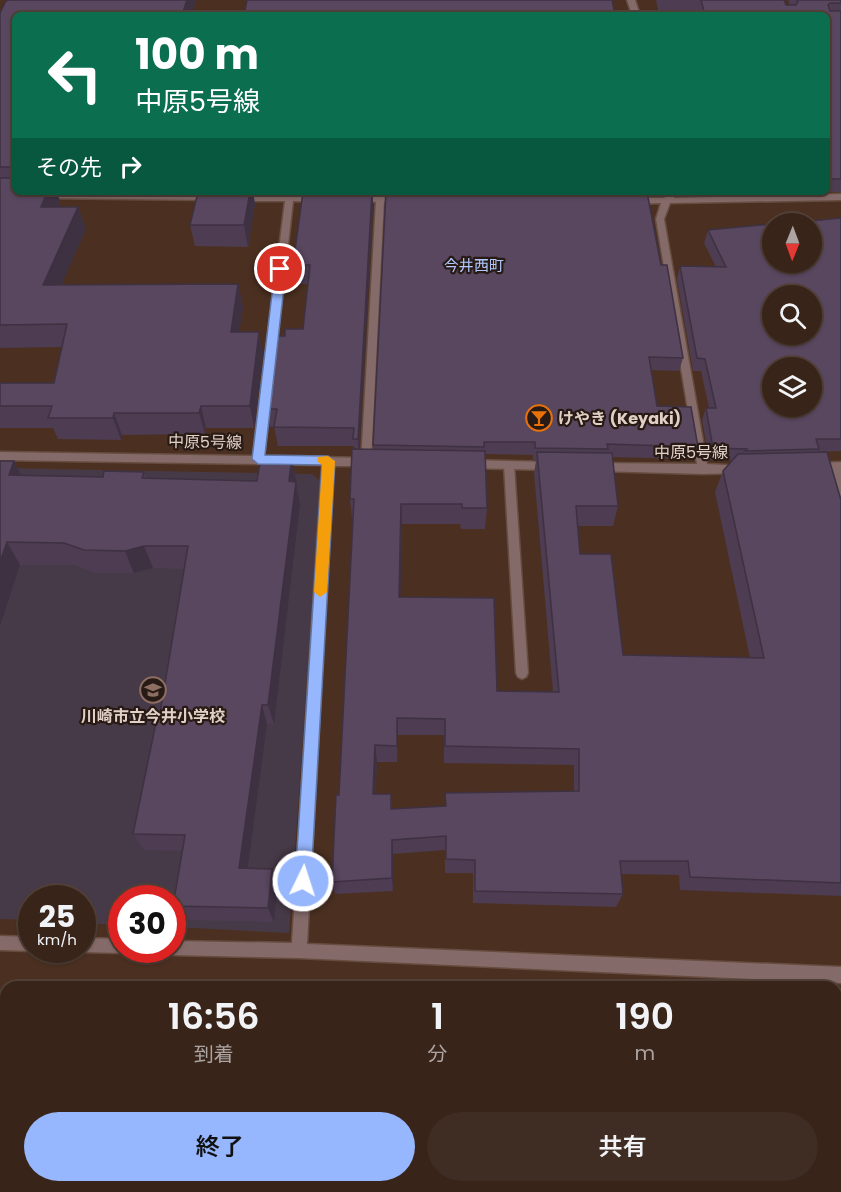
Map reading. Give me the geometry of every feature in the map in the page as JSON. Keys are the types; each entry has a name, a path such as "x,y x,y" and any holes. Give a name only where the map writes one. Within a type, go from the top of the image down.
{"street":[{"path":"258,459 290,195"},
{"path":"36,196 290,195 334,199"},
{"path":"673,195 666,201 660,219 703,470"},
{"path":"622,201 783,195 841,197"},
{"path":"345,199 416,201"},
{"name":"中原5号線","path":"0,456 372,462 380,200"},
{"path":"299,951 328,461"},
{"path":"457,464 561,466"},
{"path":"509,465 522,673"},
{"path":"809,467 837,466 841,493"},
{"name":"中原5号線","path":"581,467 703,470 750,468"},
{"path":"0,943 18,944"},
{"path":"186,948 299,951 841,975"}],"shaded area":[{"name":"川崎市立今井小学校","path":"0,468 312,474 321,482 289,933 186,928 186,885 108,885 108,924 96,924 96,885 18,885 18,920 0,919"}],"building":[{"path":"187,0 183,12 12,12 12,167 0,167 0,13 6,1"},
{"path":"247,0 612,0 614,12 245,12"},
{"path":"701,0 784,0 786,5 796,5 797,0 841,0 841,3 828,5 830,11 841,11 841,179 830,179 830,12 704,12"},
{"path":"0,178 12,178 12,195 46,195 41,207 78,207 43,285 238,284 231,332 259,332 250,406 201,406 199,413 114,413 113,418 48,418 52,406 0,406 0,383 54,383 67,324 0,325"},
{"path":"197,195 249,195 244,225 190,225"},
{"path":"303,195 372,195 358,439 353,439 354,428 274,427 277,409 266,409 275,336 285,336 285,329 303,329 310,265 293,265"},
{"path":"386,195 648,195 661,265 667,265 683,358 649,357 657,406 691,407 698,447 607,444 608,449 535,448 535,442 484,442 484,447 373,445"},
{"path":"841,218 841,439 816,439 819,449 745,451 747,449 713,448 706,408 716,408 705,359 697,358 680,266 726,267 708,230 762,225 762,273 822,273 822,220"},
{"path":"352,449 485,451 487,508 462,508 462,504 401,504 399,597 494,598 497,691 559,692 537,452 612,453 618,506 576,506 580,554 611,554 623,655 764,658 723,471 738,454 827,452 841,500 841,883 690,877 688,861 620,861 623,894 475,891 475,860 446,859 446,836 392,840 392,878 332,882 336,795 339,795 354,499 350,499","holes":["397,718 445,719 445,746 579,749 579,791 445,793 446,806 391,809 391,794 373,794 375,745 397,746"]},
{"path":"261,456 292,456 289,481 296,482 268,705 262,705 239,868 272,869 268,908 186,906 186,885 177,885 185,835 133,834 158,713 160,713 188,546 144,546 125,551 84,550 64,543 7,542 0,562 0,461 14,461 9,475 103,477 104,471 144,472 142,478 257,481"}],"slow traffic":[{"path":"320,592 328,461 323,461"}],"place":[{"name":"けやき (Keyaki)","path":"539,418"},
{"name":"川崎市立今井小学校","path":"153,690"}],"district":[{"name":"今井西町","path":"474,265"}],"route":[{"path":"280,269 258,459 328,461 303,881"}]}
